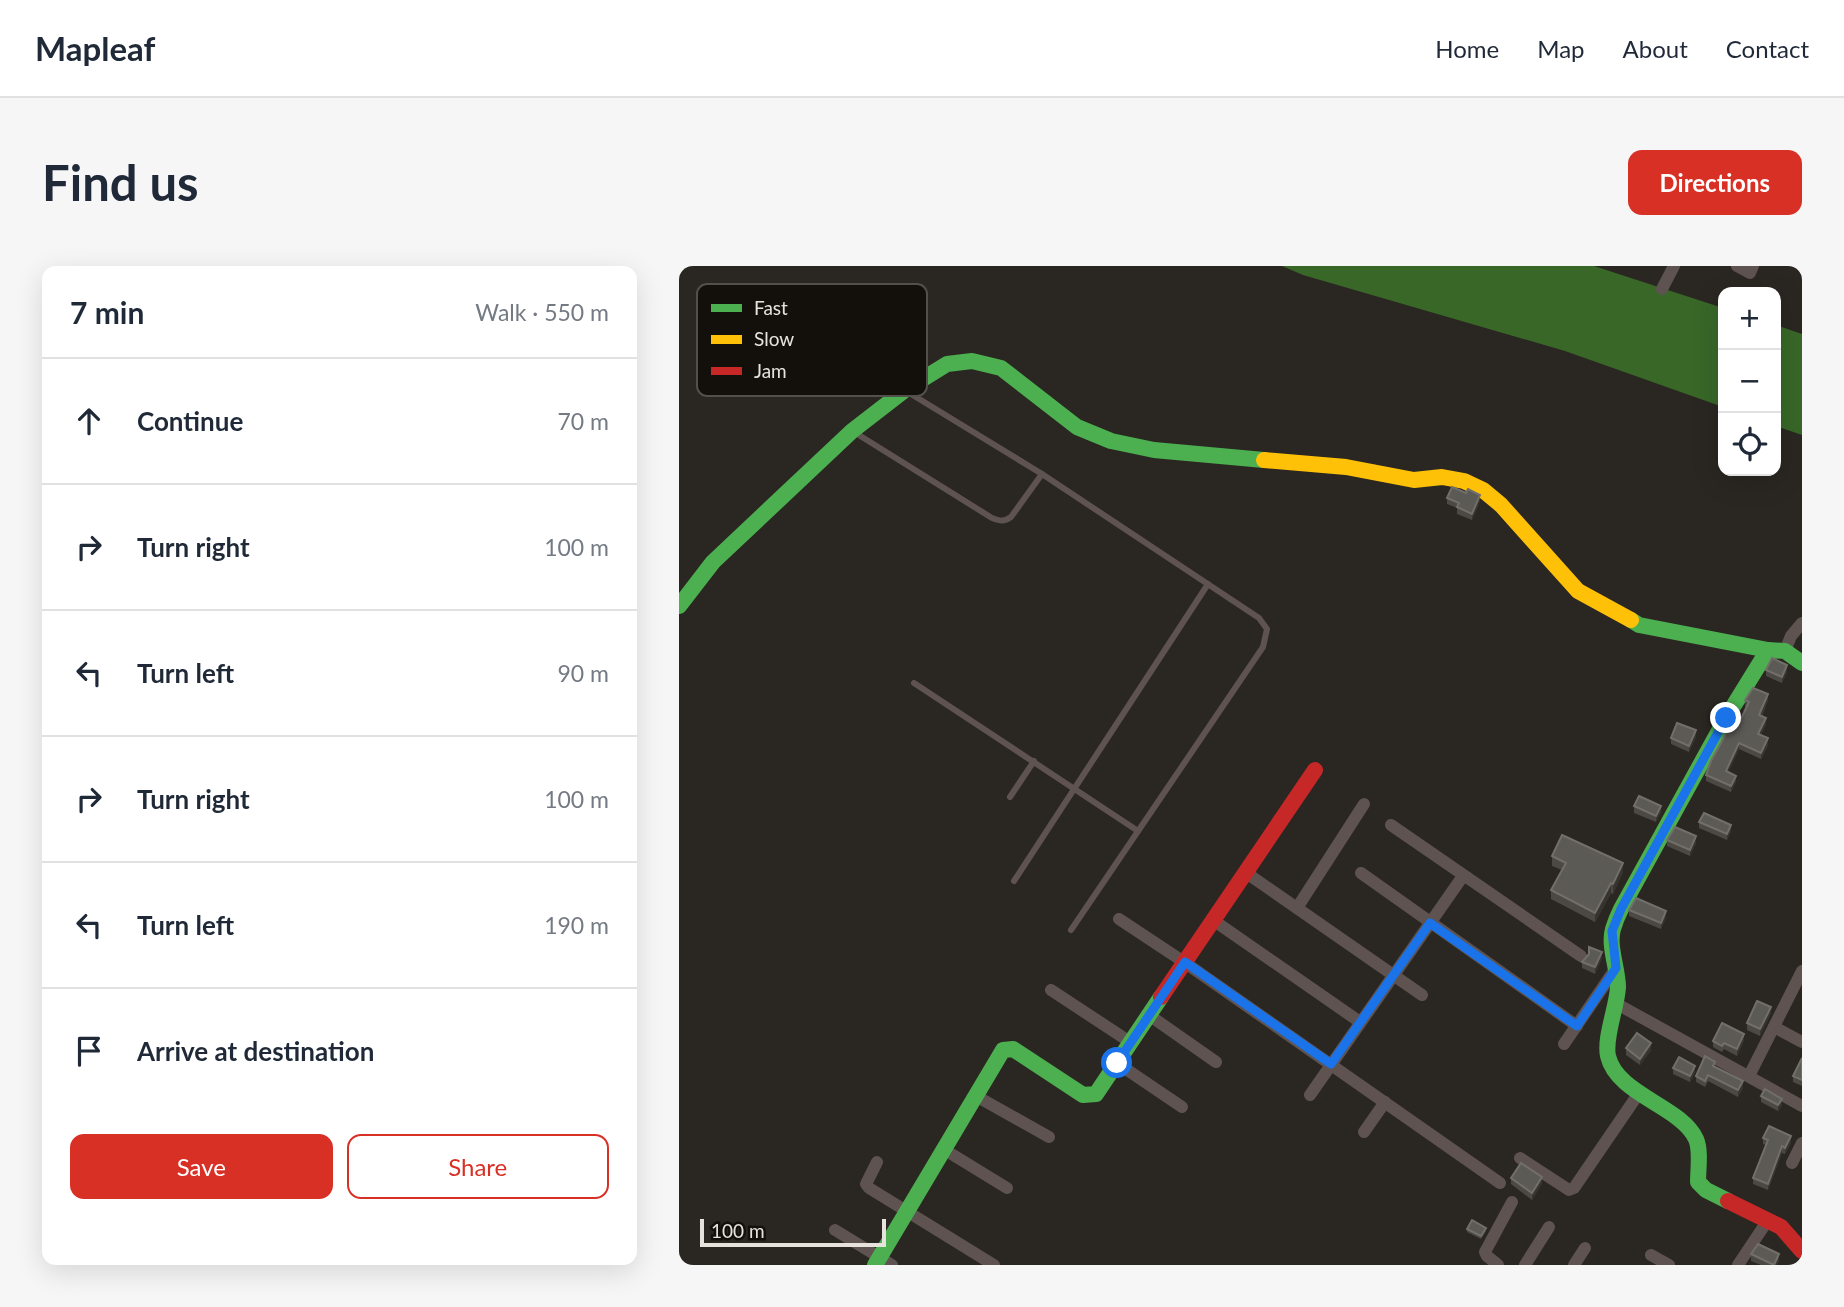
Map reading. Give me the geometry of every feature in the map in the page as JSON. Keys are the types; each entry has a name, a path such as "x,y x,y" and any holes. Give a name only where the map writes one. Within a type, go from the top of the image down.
{"street":[{"path":"1662,289 1674,266"},
{"path":"1737,266 1750,273 1753,266"},
{"path":"927,376 947,364 972,361 1000,368 1077,427 1111,441 1154,450 1346,467 1413,480 1442,477 1464,481 1483,490 1501,505 1578,591 1639,625 1785,651 1802,663"},
{"path":"679,606 713,562 852,431 897,396"},
{"path":"1785,651 1791,636 1802,623"},
{"path":"1768,650 1726,718 1621,909 1612,931 1617,1004 1608,1056 1617,1072 1639,1093 1685,1124 1697,1141 1698,1182 1706,1190 1781,1227 1802,1251"},
{"path":"835,1230 882,1262 907,1211 1003,1050 1008,1048 1019,1052 1083,1095 1096,1094 1315,770"},
{"path":"1297,908 1364,804"},
{"path":"1391,825 1581,956"},
{"path":"1245,872 1422,995"},
{"path":"1361,873 1577,1026"},
{"path":"1310,1095 1462,876"},
{"path":"1119,919 1185,962 1500,1182"},
{"path":"1213,920 1360,1023"},
{"path":"1565,1044 1616,968"},
{"path":"1749,1076 1801,976"},
{"path":"1051,990 1130,1042"},
{"path":"1617,1004 1802,1106"},
{"path":"1149,1015 1216,1062"},
{"path":"1775,1027 1802,1042"},
{"path":"1117,1063 1182,1107"},
{"path":"1520,1158 1564,1189 1574,1188 1639,1093"},
{"path":"976,1096 1049,1137"},
{"path":"1364,1132 1385,1102"},
{"path":"1791,1163 1802,1143"},
{"path":"945,1150 1007,1188"},
{"path":"877,1161 866,1184 996,1262"},
{"path":"1498,1265 1485,1252 1512,1202"},
{"path":"1738,1265 1768,1220"},
{"path":"1525,1265 1549,1227"},
{"path":"1574,1265 1585,1248"},
{"path":"1651,1255 1669,1265"}],"lane":[{"path":"915,396 1042,474 1259,618 1268,629 1263,647 1071,930"},
{"path":"852,431 1000,521 1011,517 1042,474"},
{"path":"1014,881 1208,584"},
{"path":"914,683 1138,831"},
{"path":"1010,797 1034,761"}],"shaded area":[{"path":"1282,266 1594,266 1718,306 1718,405 1565,351 1303,275"},
{"path":"1781,327 1802,334 1802,435 1781,428"}],"building":[{"path":"1452,487 1466,493 1468,489 1480,495 1472,514 1457,507 1459,503 1447,498"},
{"path":"1772,658 1787,665 1782,677 1766,670"},
{"path":"1753,688 1768,694 1759,715 1766,718 1758,734 1768,738 1761,753 1739,743 1726,771 1736,776 1731,786 1706,775 1732,723 1738,725 1749,702 1745,700"},
{"path":"1677,723 1696,730 1689,746 1671,738"},
{"path":"1639,796 1661,806 1656,816 1634,806"},
{"path":"1704,813 1731,825 1727,834 1699,822"},
{"path":"1675,827 1696,836 1690,850 1667,840"},
{"path":"1562,835 1623,863 1595,913 1551,890 1566,863 1552,856"},
{"path":"1636,898 1666,911 1661,923 1629,910"},
{"path":"1589,947 1602,952 1595,967 1582,962 1589,954"},
{"path":"1757,1001 1771,1007 1760,1029 1747,1023"},
{"path":"1722,1023 1744,1034 1737,1049 1713,1041"},
{"path":"1637,1033 1651,1043 1640,1059 1626,1048"},
{"path":"1705,1056 1715,1062 1713,1066 1743,1081 1738,1090 1708,1075 1705,1081 1696,1076"},
{"path":"1679,1057 1695,1066 1690,1076 1673,1068"},
{"path":"1802,1058 1802,1080 1793,1076"},
{"path":"1765,1089 1782,1099 1778,1105 1761,1096"},
{"path":"1769,1126 1791,1136 1785,1148 1782,1146 1768,1184 1753,1178 1768,1140 1763,1138"},
{"path":"1521,1163 1542,1177 1532,1193 1511,1178"},
{"path":"1472,1220 1486,1228 1481,1236 1467,1229"},
{"path":"1758,1244 1779,1254 1774,1265 1751,1254"}],"traffic: fast":[{"path":"927,376 947,364 972,361 1001,368 1077,427 1111,441 1154,450 1264,460"},
{"path":"679,606 713,562 852,431 897,396"},
{"path":"1631,620 1639,625 1785,651 1802,663"},
{"path":"1728,1201 1706,1190 1698,1182 1698,1144 1688,1128 1623,1081 1608,1056 1609,1032 1618,987 1612,936 1621,909 1726,718 1768,650"},
{"path":"875,1265 1003,1050 1013,1049 1083,1095 1096,1094 1161,997"}],"traffic: slow":[{"path":"1264,460 1346,467 1414,480 1442,477 1464,481 1483,490 1501,505 1578,591 1631,620"}],"traffic: jam":[{"path":"1161,997 1315,770"},
{"path":"1728,1201 1781,1227 1802,1251"}],"route":[{"path":"1117,1063 1185,962 1331,1064 1430,923 1577,1026 1616,968 1612,931 1621,909 1726,718"}]}
